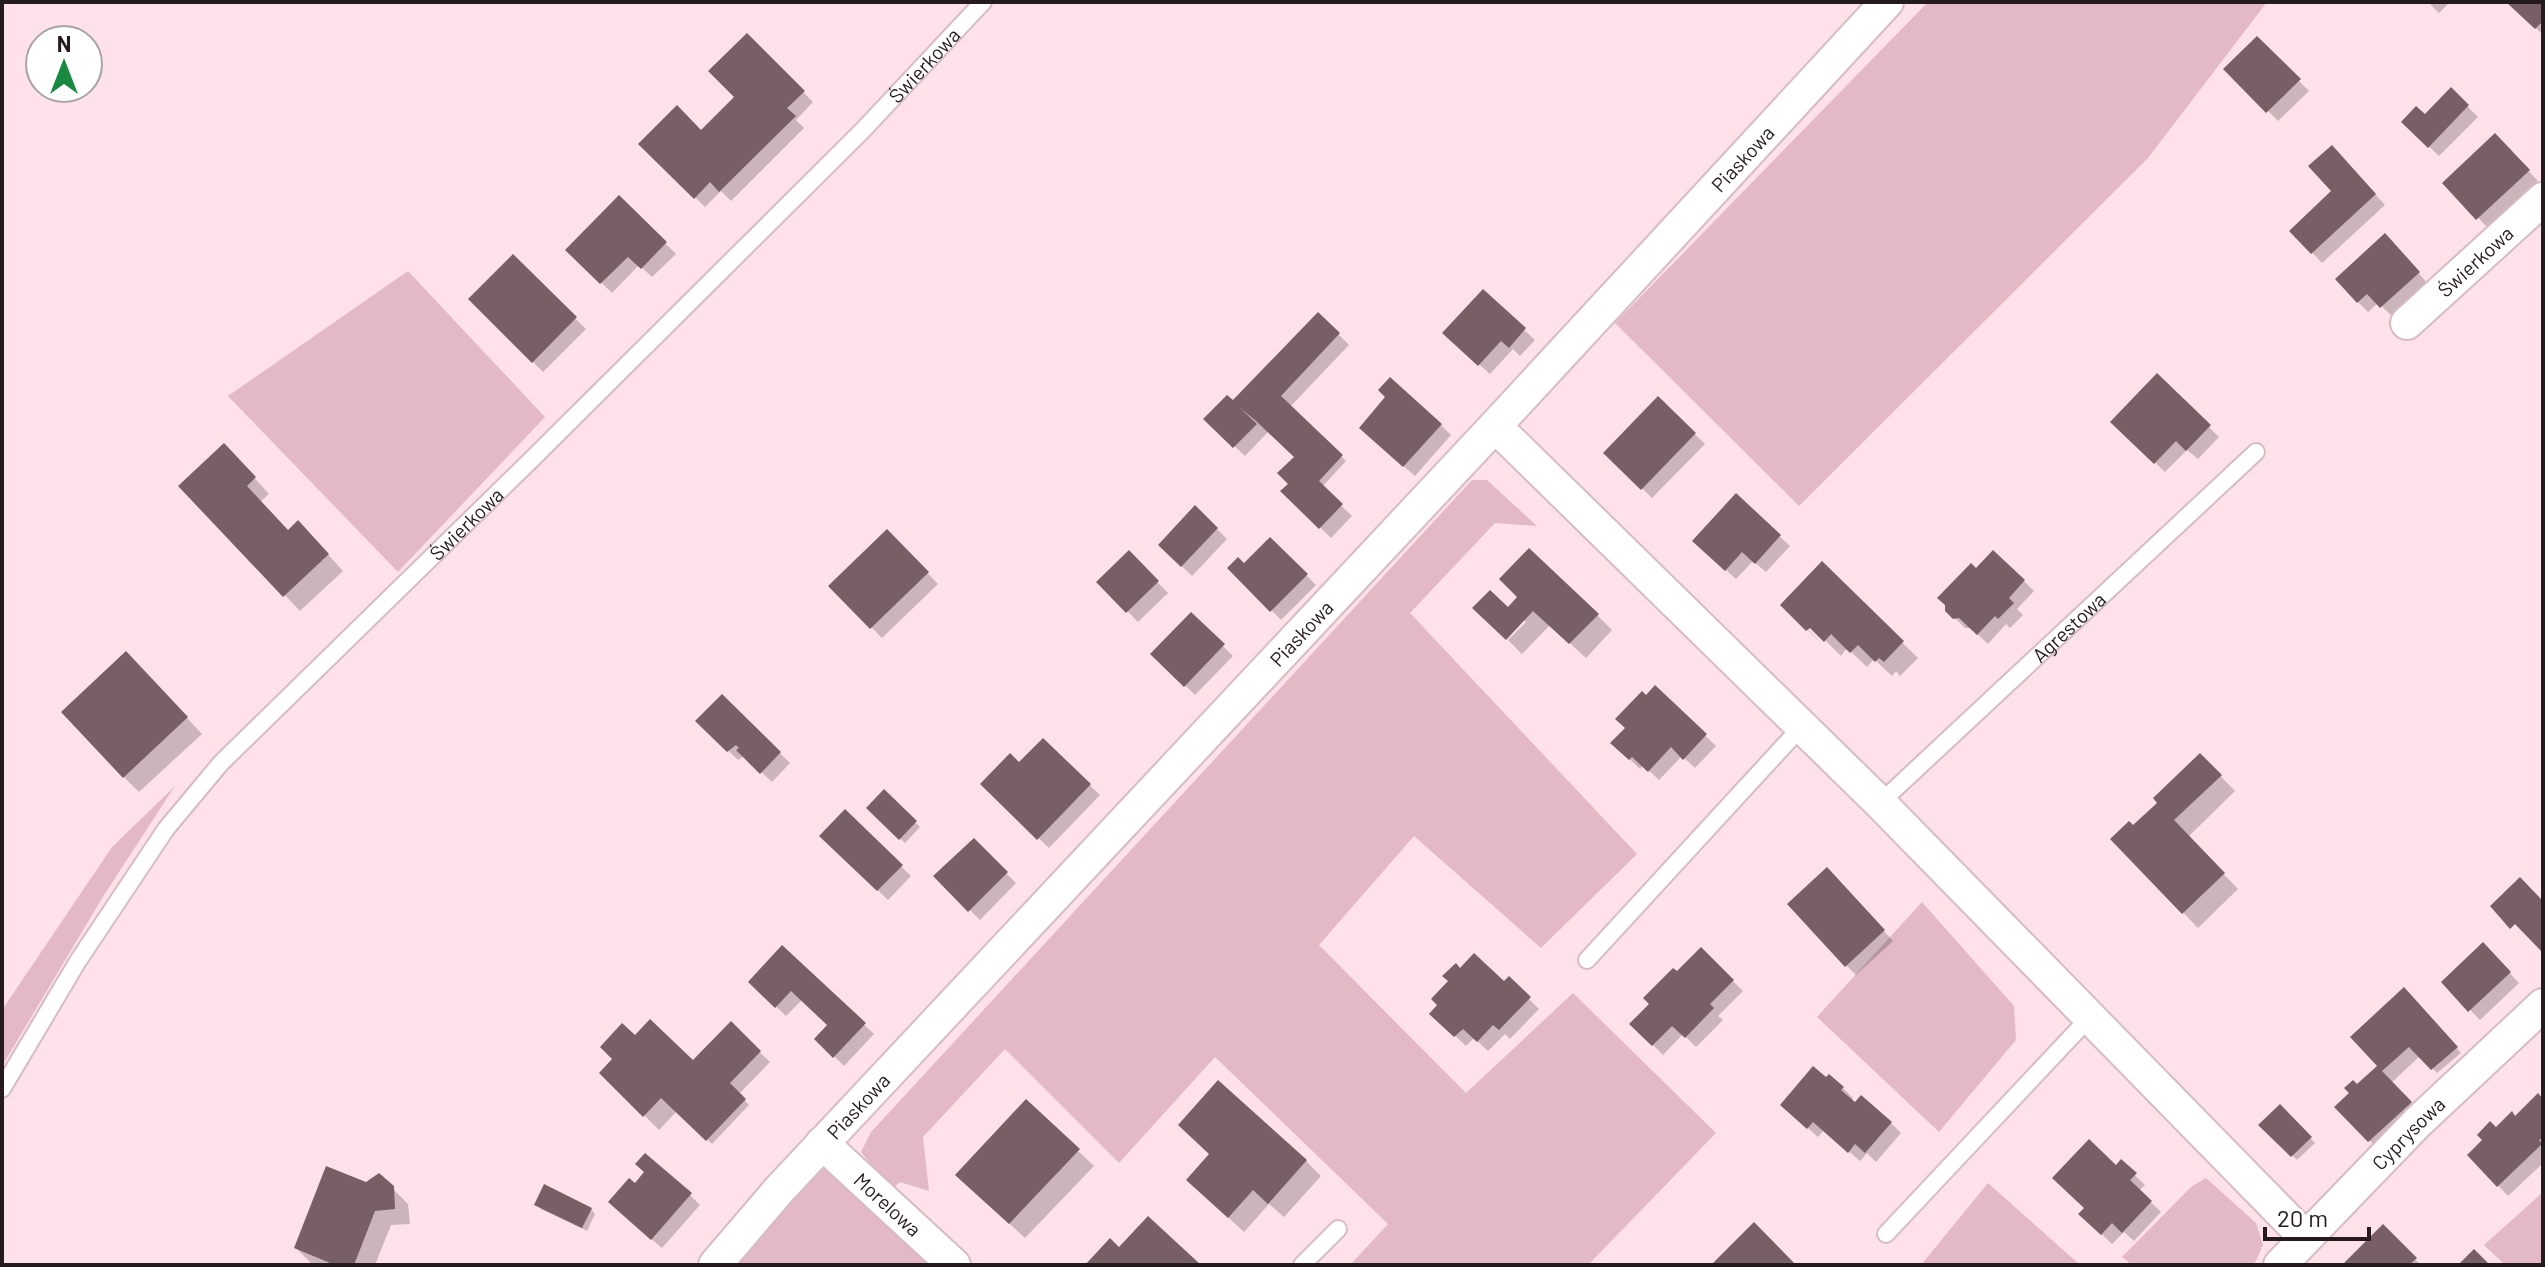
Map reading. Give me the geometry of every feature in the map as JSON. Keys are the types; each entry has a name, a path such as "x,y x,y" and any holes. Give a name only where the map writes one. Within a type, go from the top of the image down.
{"street":[{"name":"Piaskowa","path":"715,1265 822,1143 1495,426 1887,2"},
{"name":"Świerkowa","path":"2407,323 2543,199"},
{"path":"1495,426 1803,725 2306,1238"},
{"name":"Cyprysowa","path":"2280,1265 2417,1123 2543,1005"},
{"name":"Morelowa","path":"822,1143 954,1265"}],"lane":[{"name":"Świerkowa","path":"2,1089 78,961 166,829 221,763 542,450 852,141 983,2"},
{"name":"Agrestowa","path":"1880,803 2256,452"},
{"path":"1587,960 1803,725"},
{"path":"1886,1234 2089,1018"},
{"path":"1302,1265 1338,1229"}],"shaded area":[{"path":"1928,2 2267,2 2148,158 1799,506 1615,323"},
{"path":"408,271 545,417 398,572 228,396"},
{"path":"1472,480 1487,480 1537,526 1495,523 1410,613 1637,854 1541,948 1414,836 1319,945 1466,1093 1573,993 1716,1133 1588,1265 1350,1265 1388,1224 1215,1057 1119,1163 1005,1049 923,1137 929,1191 900,1182 892,1190 861,1152 871,1132"},
{"path":"175,786 104,895 2,1066 2,1010 112,847"},
{"path":"1922,902 2014,1006 2016,1040 1939,1132 1817,1017"},
{"path":"829,1167 936,1265 735,1265 810,1175"},
{"path":"2206,1178 2256,1223 2263,1245 2254,1265 2132,1265 2122,1257 2191,1187"},
{"path":"1988,1183 2080,1265 1921,1265"},
{"path":"2543,1192 2543,1265 2505,1265 2484,1245"}],"building":[{"path":"2506,2 2543,2 2543,21 2535,29"},
{"path":"747,33 805,91 787,108 796,116 719,192 710,182 694,199 638,144 677,105 701,130 734,97 708,71"},
{"path":"2257,36 2301,79 2266,113 2223,69"},
{"path":"2451,87 2469,105 2428,148 2401,122 2416,106 2425,114"},
{"path":"2495,133 2530,170 2476,220 2442,183"},
{"path":"2332,145 2376,194 2311,254 2289,231 2331,191 2308,166"},
{"path":"619,195 667,242 641,269 628,257 600,284 565,250"},
{"path":"2385,233 2420,272 2380,308 2367,294 2357,303 2335,279"},
{"path":"513,254 577,317 532,363 468,299"},
{"path":"1483,289 1526,328 1509,348 1501,341 1478,366 1442,333"},
{"path":"1318,312 1340,333 1281,396 1343,455 1319,481 1343,504 1319,529 1280,491 1288,484 1277,473 1294,457 1239,407 1257,424 1233,448 1203,419 1227,395 1233,400"},
{"path":"2157,373 2211,425 2186,451 2176,441 2154,464 2110,422"},
{"path":"1390,377 1442,424 1403,467 1359,428 1385,397 1378,390"},
{"path":"1658,396 1696,433 1641,490 1603,453"},
{"path":"224,443 256,477 247,486 288,530 298,520 329,554 283,597 178,486"},
{"path":"1736,493 1781,535 1755,564 1742,552 1725,571 1692,541"},
{"path":"1195,505 1218,528 1181,567 1158,545"},
{"path":"887,529 929,572 870,629 828,586"},
{"path":"1270,537 1308,574 1270,612 1227,568 1238,557 1244,563"},
{"path":"1529,548 1599,614 1569,644 1533,611 1506,640 1472,608 1490,590 1508,607 1517,597 1499,579"},
{"path":"1129,550 1159,581 1126,613 1096,582"},
{"path":"1993,550 2025,580 2009,598 2014,603 1998,619 1995,616 1977,635 1959,618 1953,619 1937,598 1971,563 1976,568"},
{"path":"1822,561 1904,641 1884,662 1879,658 1875,662 1858,645 1850,653 1831,634 1824,642 1810,628 1806,631 1780,605"},
{"path":"1191,612 1225,644 1184,687 1150,654"},
{"path":"126,651 188,717 123,778 61,712"},
{"path":"1655,685 1707,734 1683,760 1671,747 1648,772 1610,743 1625,728 1615,719 1642,691 1646,695"},
{"path":"722,694 781,752 760,774 736,750 739,748 736,745 727,752 695,721"},
{"path":"1043,738 1091,784 1037,840 980,784 1010,753 1019,762"},
{"path":"2200,753 2222,775 2174,820 2225,873 2182,914 2110,839 2129,821 2133,825 2157,803 2153,798"},
{"path":"884,789 917,821 899,840 866,808"},
{"path":"845,809 903,865 877,891 819,836"},
{"path":"974,838 1008,872 968,912 933,876"},
{"path":"1827,867 1885,930 1845,967 1787,904"},
{"path":"2520,877 2543,898 2543,953 2515,924 2510,929 2490,906"},
{"path":"2483,942 2511,972 2468,1012 2441,982"},
{"path":"782,945 866,1023 833,1058 814,1039 827,1025 791,991 775,1008 748,982"},
{"path":"1701,947 1734,980 1710,1004 1714,1008 1685,1038 1672,1026 1652,1046 1629,1024 1649,1004 1643,998 1673,968 1677,971"},
{"path":"1474,953 1504,981 1509,976 1531,997 1499,1030 1493,1025 1477,1042 1463,1029 1454,1037 1429,1014 1437,1005 1431,999 1448,981 1442,976 1456,963 1460,968"},
{"path":"2404,987 2458,1047 2431,1070 2409,1047 2382,1071 2412,1102 2368,1142 2334,1107 2349,1093 2344,1088 2353,1080 2357,1084 2377,1066 2350,1037"},
{"path":"650,1019 693,1060 731,1021 761,1051 730,1083 746,1099 706,1141 661,1098 643,1117 599,1073 612,1059 600,1047 622,1023 635,1035"},
{"path":"1813,1066 1826,1077 1829,1074 1855,1102 1861,1095 1892,1122 1865,1153 1855,1144 1848,1153 1813,1122 1807,1129 1780,1105"},
{"path":"1218,1080 1307,1160 1268,1204 1253,1190 1228,1218 1186,1180 1209,1154 1178,1125"},
{"path":"2538,1093 2543,1099 2543,1137 2539,1140 2542,1144 2497,1187 2467,1155 2482,1140 2477,1135 2490,1121 2496,1127 2512,1111 2515,1116"},
{"path":"1026,1099 1080,1149 1009,1224 955,1175"},
{"path":"2280,1104 2312,1137 2291,1157 2258,1125"},
{"path":"2089,1139 2116,1165 2121,1159 2137,1173 2130,1180 2152,1201 2122,1233 2112,1223 2101,1235 2078,1214 2084,1208 2052,1178"},
{"path":"645,1153 692,1193 651,1240 608,1202 629,1178 635,1183 644,1172 635,1164"},
{"path":"326,1166 366,1182 379,1173 394,1186 395,1209 375,1211 354,1265 335,1265 294,1248"},
{"path":"544,1184 592,1208 582,1228 534,1205"},
{"path":"1148,1216 1201,1265 1085,1265 1110,1238 1119,1247"},
{"path":"1754,1222 1796,1265 1711,1265"},
{"path":"2383,1224 2417,1258 2409,1265 2342,1265"},
{"path":"2474,1249 2490,1265 2458,1265"}]}
